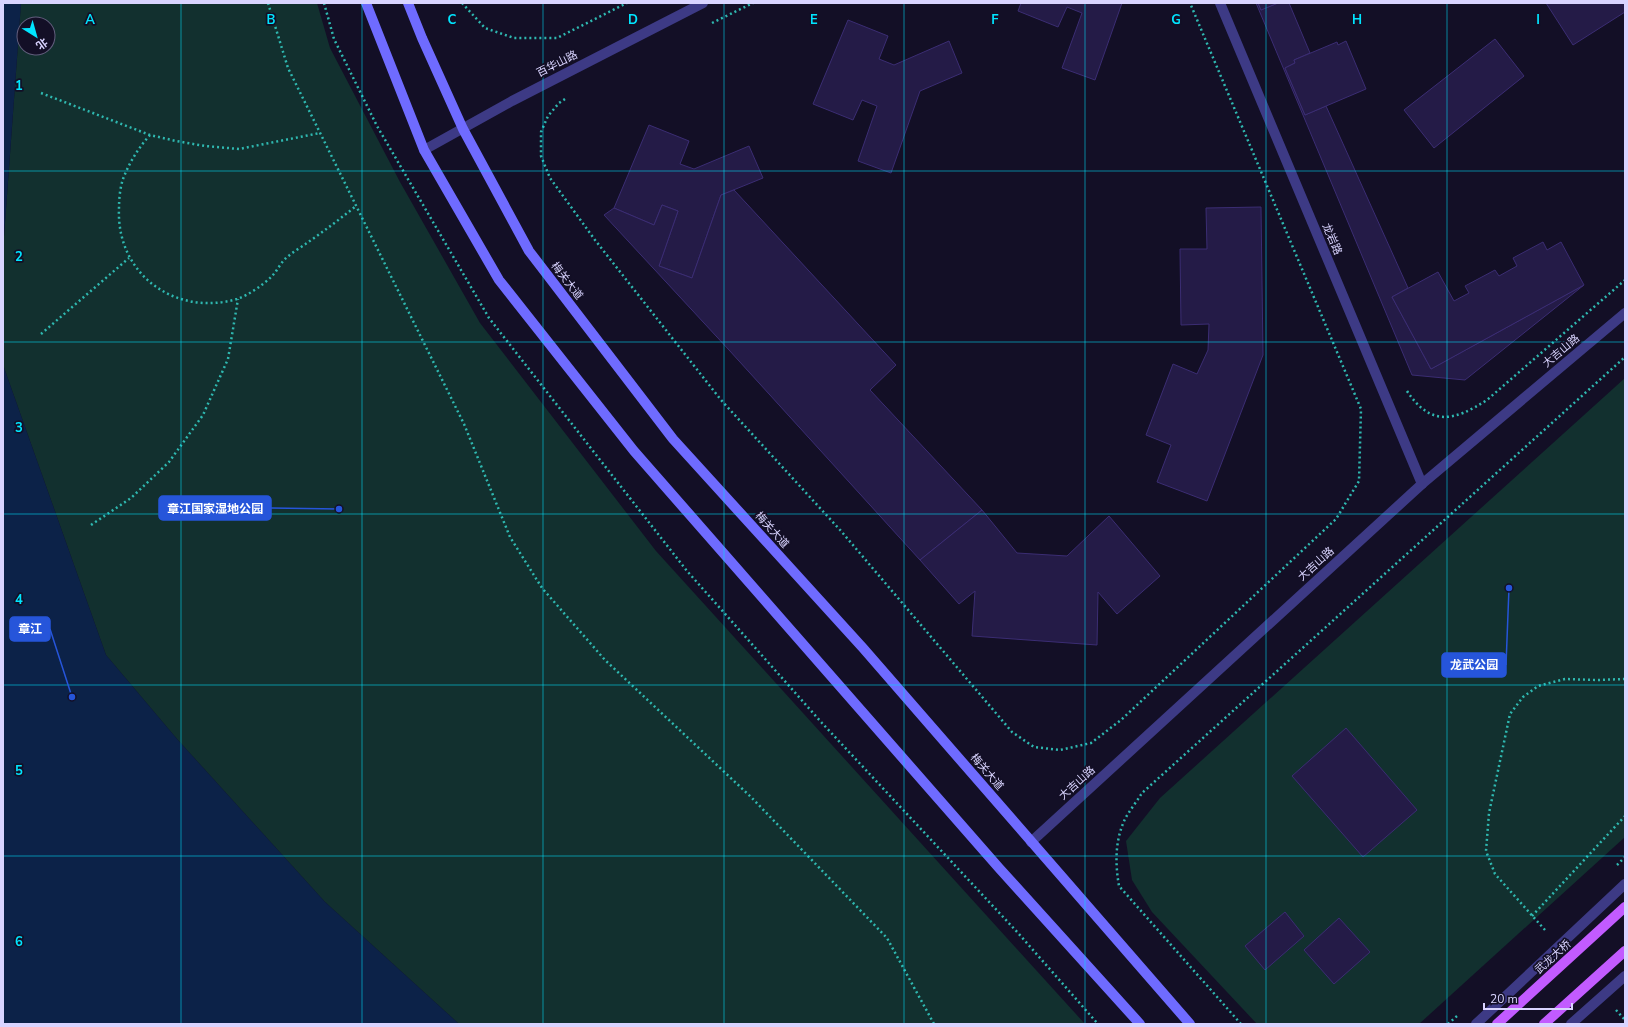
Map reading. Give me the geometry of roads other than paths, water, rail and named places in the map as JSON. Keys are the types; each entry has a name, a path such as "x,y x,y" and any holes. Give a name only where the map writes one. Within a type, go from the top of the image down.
{"main road":[{"path":"366,3 424,150 499,280 634,450 989,856 1140,1024"},
{"name":"梅关大道","path":"408,3 463,129 529,251 673,438 863,648 1190,1024"},
{"name":"武龙大桥","path":"1497,1024 1625,907"},
{"path":"1544,1024 1625,951"}],"street":[{"name":"百华山路","path":"424,150 512,100 703,3"},
{"name":"龙岩路","path":"1220,3 1422,484"},
{"name":"大吉山路","path":"1031,842 1422,484 1625,313"},
{"path":"1476,1024 1625,884"},
{"path":"1571,1024 1625,976"}],"water":[{"path":"3,3 21,3 20,16 16,16 17,56 3,250"},
{"path":"3,365 106,655 177,739 325,902 459,1024 3,1024"}],"place":[{"name":"章江国家湿地公园","path":"339,509"},
{"name":"龙武公园","path":"1509,588"},
{"name":"章江","path":"72,697"}]}
